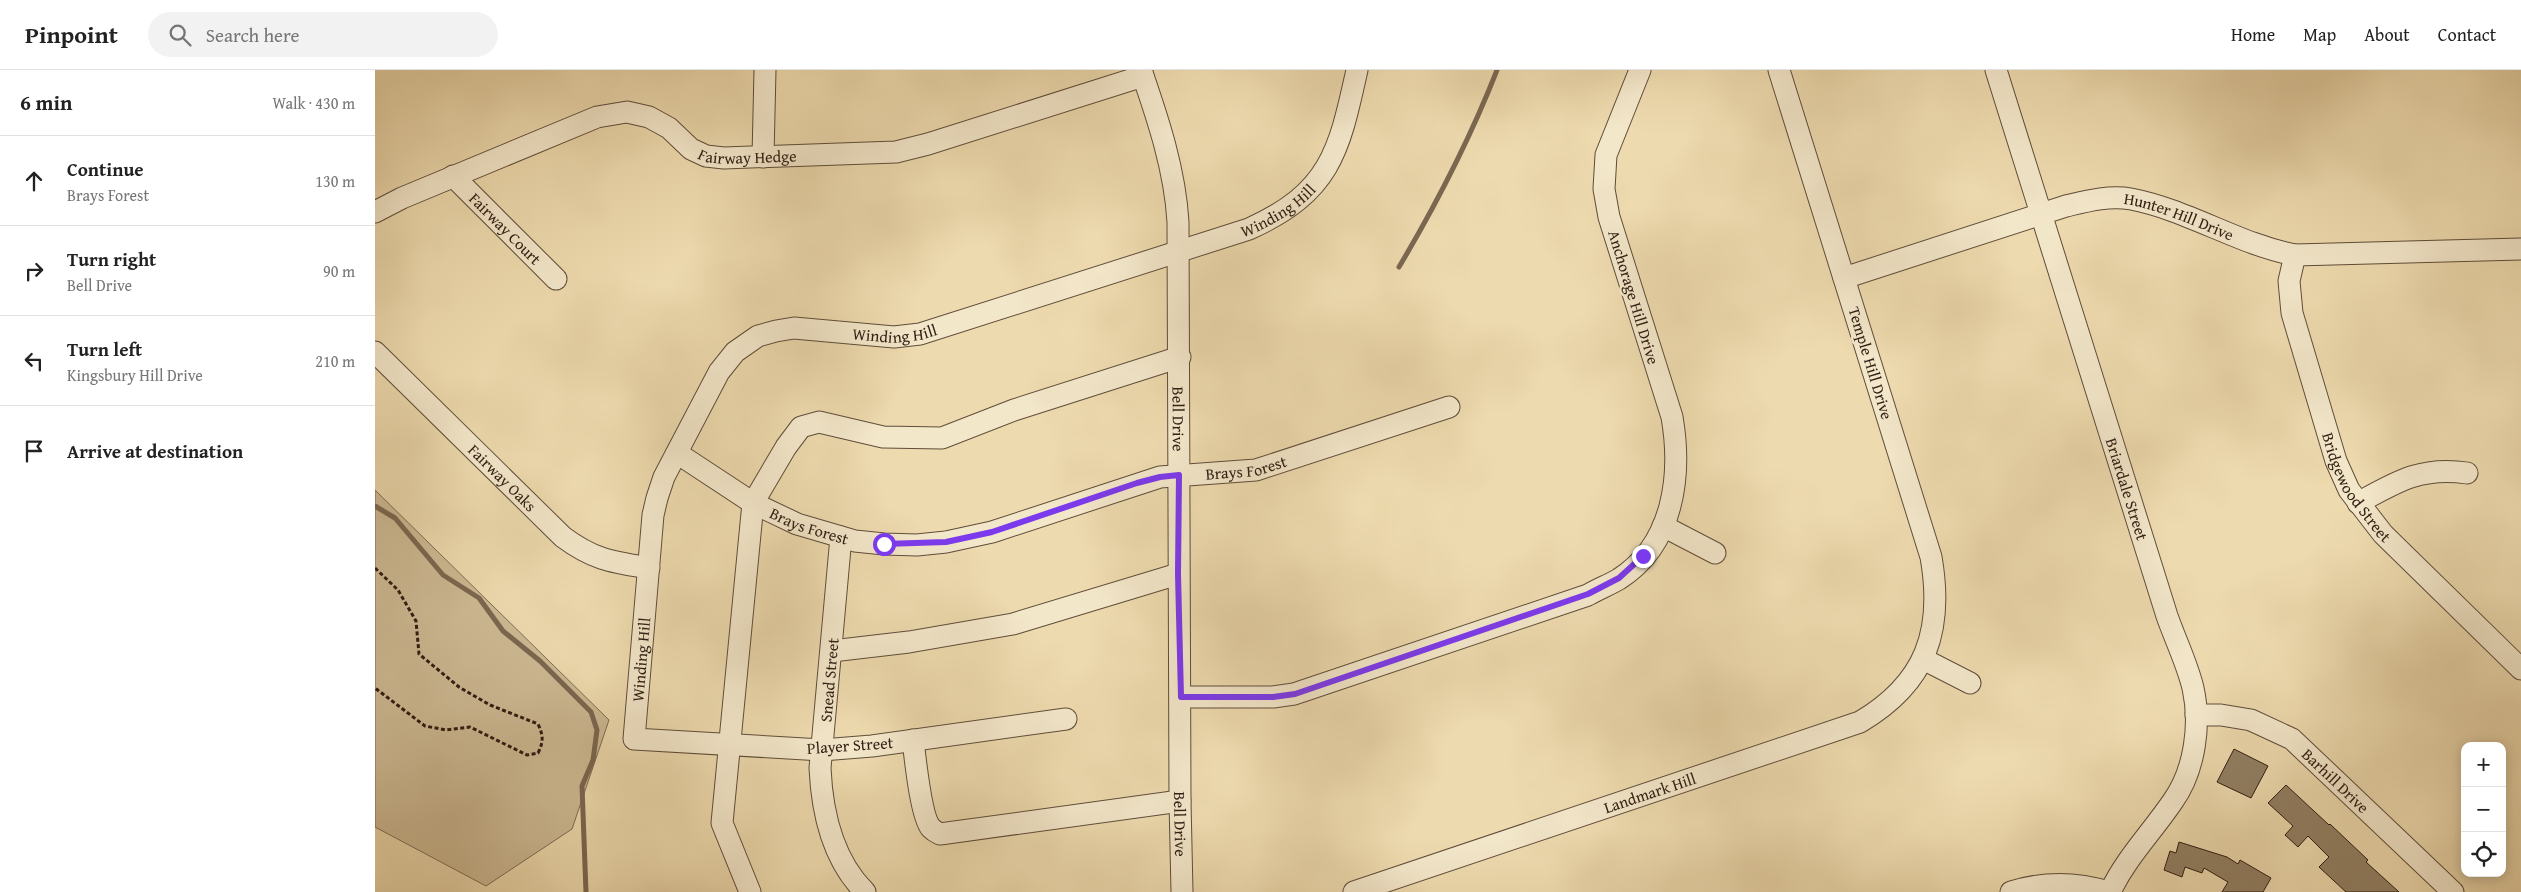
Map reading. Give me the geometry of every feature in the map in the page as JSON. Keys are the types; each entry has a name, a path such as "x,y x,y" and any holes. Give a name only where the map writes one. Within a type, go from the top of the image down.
{"street":[{"path":"763,157 765,70"},
{"name":"Winding Hill","path":"634,739 657,498 664,477 719,372 735,352 758,336 794,328 894,337 920,334 1249,229 1277,217 1306,194 1321,177 1336,152 1345,126 1357,70"},
{"name":"Anchorage Hill Drive","path":"1181,697 1273,697 1295,694 1588,594 1619,578 1632,568 1653,544 1673,501 1677,463 1672,417 1609,216 1604,189 1606,155 1640,70"},
{"name":"Temple Hill Drive","path":"1779,70 1931,557 1936,587 1935,618 1923,659"},
{"name":"Briardale Street","path":"1996,70 2043,214 2167,616 2193,687 2196,715 2192,755 2182,786 2174,800 2127,862 2109,892"},
{"name":"Fairway Hedge","path":"375,212 453,176 597,117 627,112 649,117 669,128 691,149 705,156 724,158 896,152 928,144 1142,73"},
{"name":"Bell Drive","path":"1142,73 1170,164 1176,193 1179,357 1178,574 1181,697 1179,801 1182,892"},
{"name":"Fairway Court","path":"453,176 557,279"},
{"name":"Hunter Hill Drive","path":"1844,278 2097,198 2129,199 2157,206 2273,251 2295,255 2521,248"},
{"name":"Bridgewood Street","path":"2295,255 2289,281 2292,313 2336,462 2358,503 2383,534 2521,669"},
{"name":"Fairway Oaks","path":"375,352 563,537 582,551 599,559 649,568"},
{"path":"750,892 722,823 753,503 786,447 801,427 819,422 883,437 942,438 1014,410 1179,357"},
{"name":"Brays Forest","path":"677,453 753,503 797,524 841,537 884,544 946,542 992,532 1160,477 1226,474 1256,470 1449,407"},
{"path":"2358,503 2418,473 2450,470 2467,473"},
{"path":"1663,526 1715,553"},
{"name":"Snead Street","path":"841,537 822,750 821,800 829,831 837,849 851,876 865,892"},
{"path":"831,651 909,642 1013,624 1178,574"},
{"path":"1923,659 1970,683"},
{"name":"Landmark Hill","path":"1354,892 1861,722 1897,695 1911,680 1923,659"},
{"name":"Barhill Drive","path":"2196,715 2221,715 2251,720 2292,739 2453,892"},
{"name":"Player Street","path":"634,739 822,750 913,740 1065,719"},
{"path":"913,740 917,780 928,821 930,827 941,834 1179,801"},
{"path":"2011,892 2049,884 2079,885 2109,892"}],"path":[{"path":"375,568 398,590 416,621 419,654 459,687 491,705 538,724 543,736 542,744 538,753 527,755 488,734 470,727 446,730 425,726 375,688"}],"shaded area":[{"path":"375,490 609,720 572,829 486,886 375,827"}],"building":[{"path":"2234,749 2268,766 2251,798 2217,782"},
{"path":"2286,785 2330,824 2368,860 2366,862 2399,892 2346,892 2319,867 2329,857 2308,836 2298,847 2285,835 2293,826 2268,803"},
{"path":"2179,842 2227,857 2238,864 2240,860 2271,878 2263,892 2222,892 2228,882 2204,868 2202,873 2185,867 2182,877 2164,870 2170,851 2176,853"}],"waterway":[{"path":"1399,267 1427,219 1452,170 1476,121 1497,70"},
{"path":"375,506 395,518 443,575 479,598 503,631 540,661 591,712 597,730 593,760 582,786 586,892"}],"route":[{"path":"884,544 917,545 946,542 992,532 1137,483 1160,477 1179,475 1178,574 1181,697 1273,697 1295,694 1588,594 1619,578 1643,556"}]}
